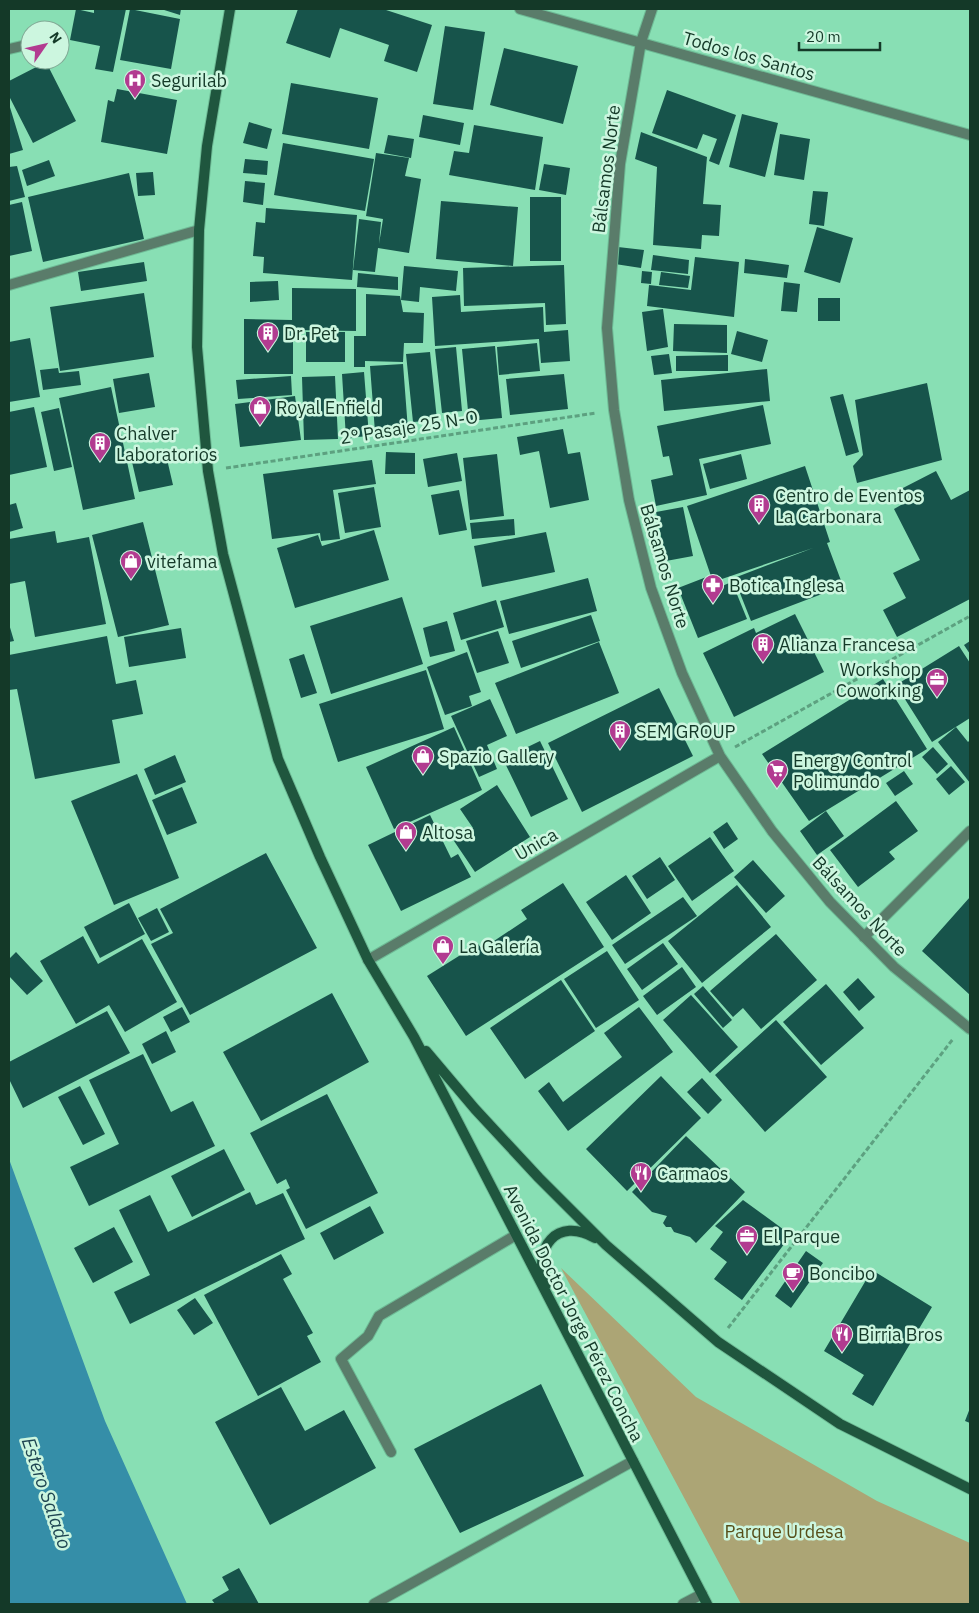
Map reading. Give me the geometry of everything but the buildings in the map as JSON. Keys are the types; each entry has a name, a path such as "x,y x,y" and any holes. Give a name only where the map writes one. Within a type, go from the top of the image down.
{"street":[{"name":"Avenida Doctor Jorge Pérez Concha","path":"230,9 207,146 199,230 197,347 208,471 223,554 278,759 320,857 368,960 414,1037 707,1604"},
{"name":"Todos los Santos","path":"520,9 970,135"},
{"name":"Bálsamos Norte","path":"652,9 641,42 620,164 607,328 614,410 629,500 651,588 682,673 720,756 772,831 830,902 864,937 894,967 967,1027"},
{"path":"9,285 199,230"},
{"name":"Unica","path":"368,960 720,756"},
{"path":"864,937 970,831"},
{"name":"Avenida Doctor Jorge Pérez Concha","path":"414,1037 475,1109 539,1178 606,1245 718,1342 840,1424 970,1488"},
{"path":"560,1321 544,1280 540,1262 542,1251 551,1238 563,1231 573,1229 586,1233 606,1245"},
{"path":"391,1452 341,1359 368,1336 380,1316 516,1235"},
{"path":"374,1604 632,1461"},
{"path":"683,1604 702,1594"}],"path":[{"name":"2° Pasaje 25 N-O","path":"208,471 614,410"},
{"path":"720,756 970,616"},
{"path":"718,1342 967,1027"}],"green space":[{"name":"Parque Urdesa","path":"561,1268 696,1397 877,1501 970,1543 970,1604 741,1604"}],"water":[{"name":"Estero Salado","path":"9,1159 105,1421 187,1604 9,1604"}],"place":[{"name":"Segurilab","path":"135,99"},
{"name":"Dr. Pet","path":"268,352"},
{"name":"Royal Enfield","path":"260,426"},
{"name":"Chalver Laboratorios","path":"100,462"},
{"name":"Centro de Eventos La Carbonara","path":"759,524"},
{"name":"vitefama","path":"131,580"},
{"name":"Botica Inglesa","path":"713,604"},
{"name":"Alianza Francesa","path":"763,663"},
{"name":"Workshop Coworking","path":"937,698"},
{"name":"SEM GROUP","path":"620,750"},
{"name":"Spazio Gallery","path":"423,775"},
{"name":"Energy Control Polimundo","path":"777,789"},
{"name":"Altosa","path":"406,851"},
{"name":"La Galería","path":"443,965"},
{"name":"Carmaos","path":"641,1192"},
{"name":"El Parque","path":"747,1255"},
{"name":"Boncibo","path":"793,1292"},
{"name":"Birria Bros","path":"842,1353"}]}
